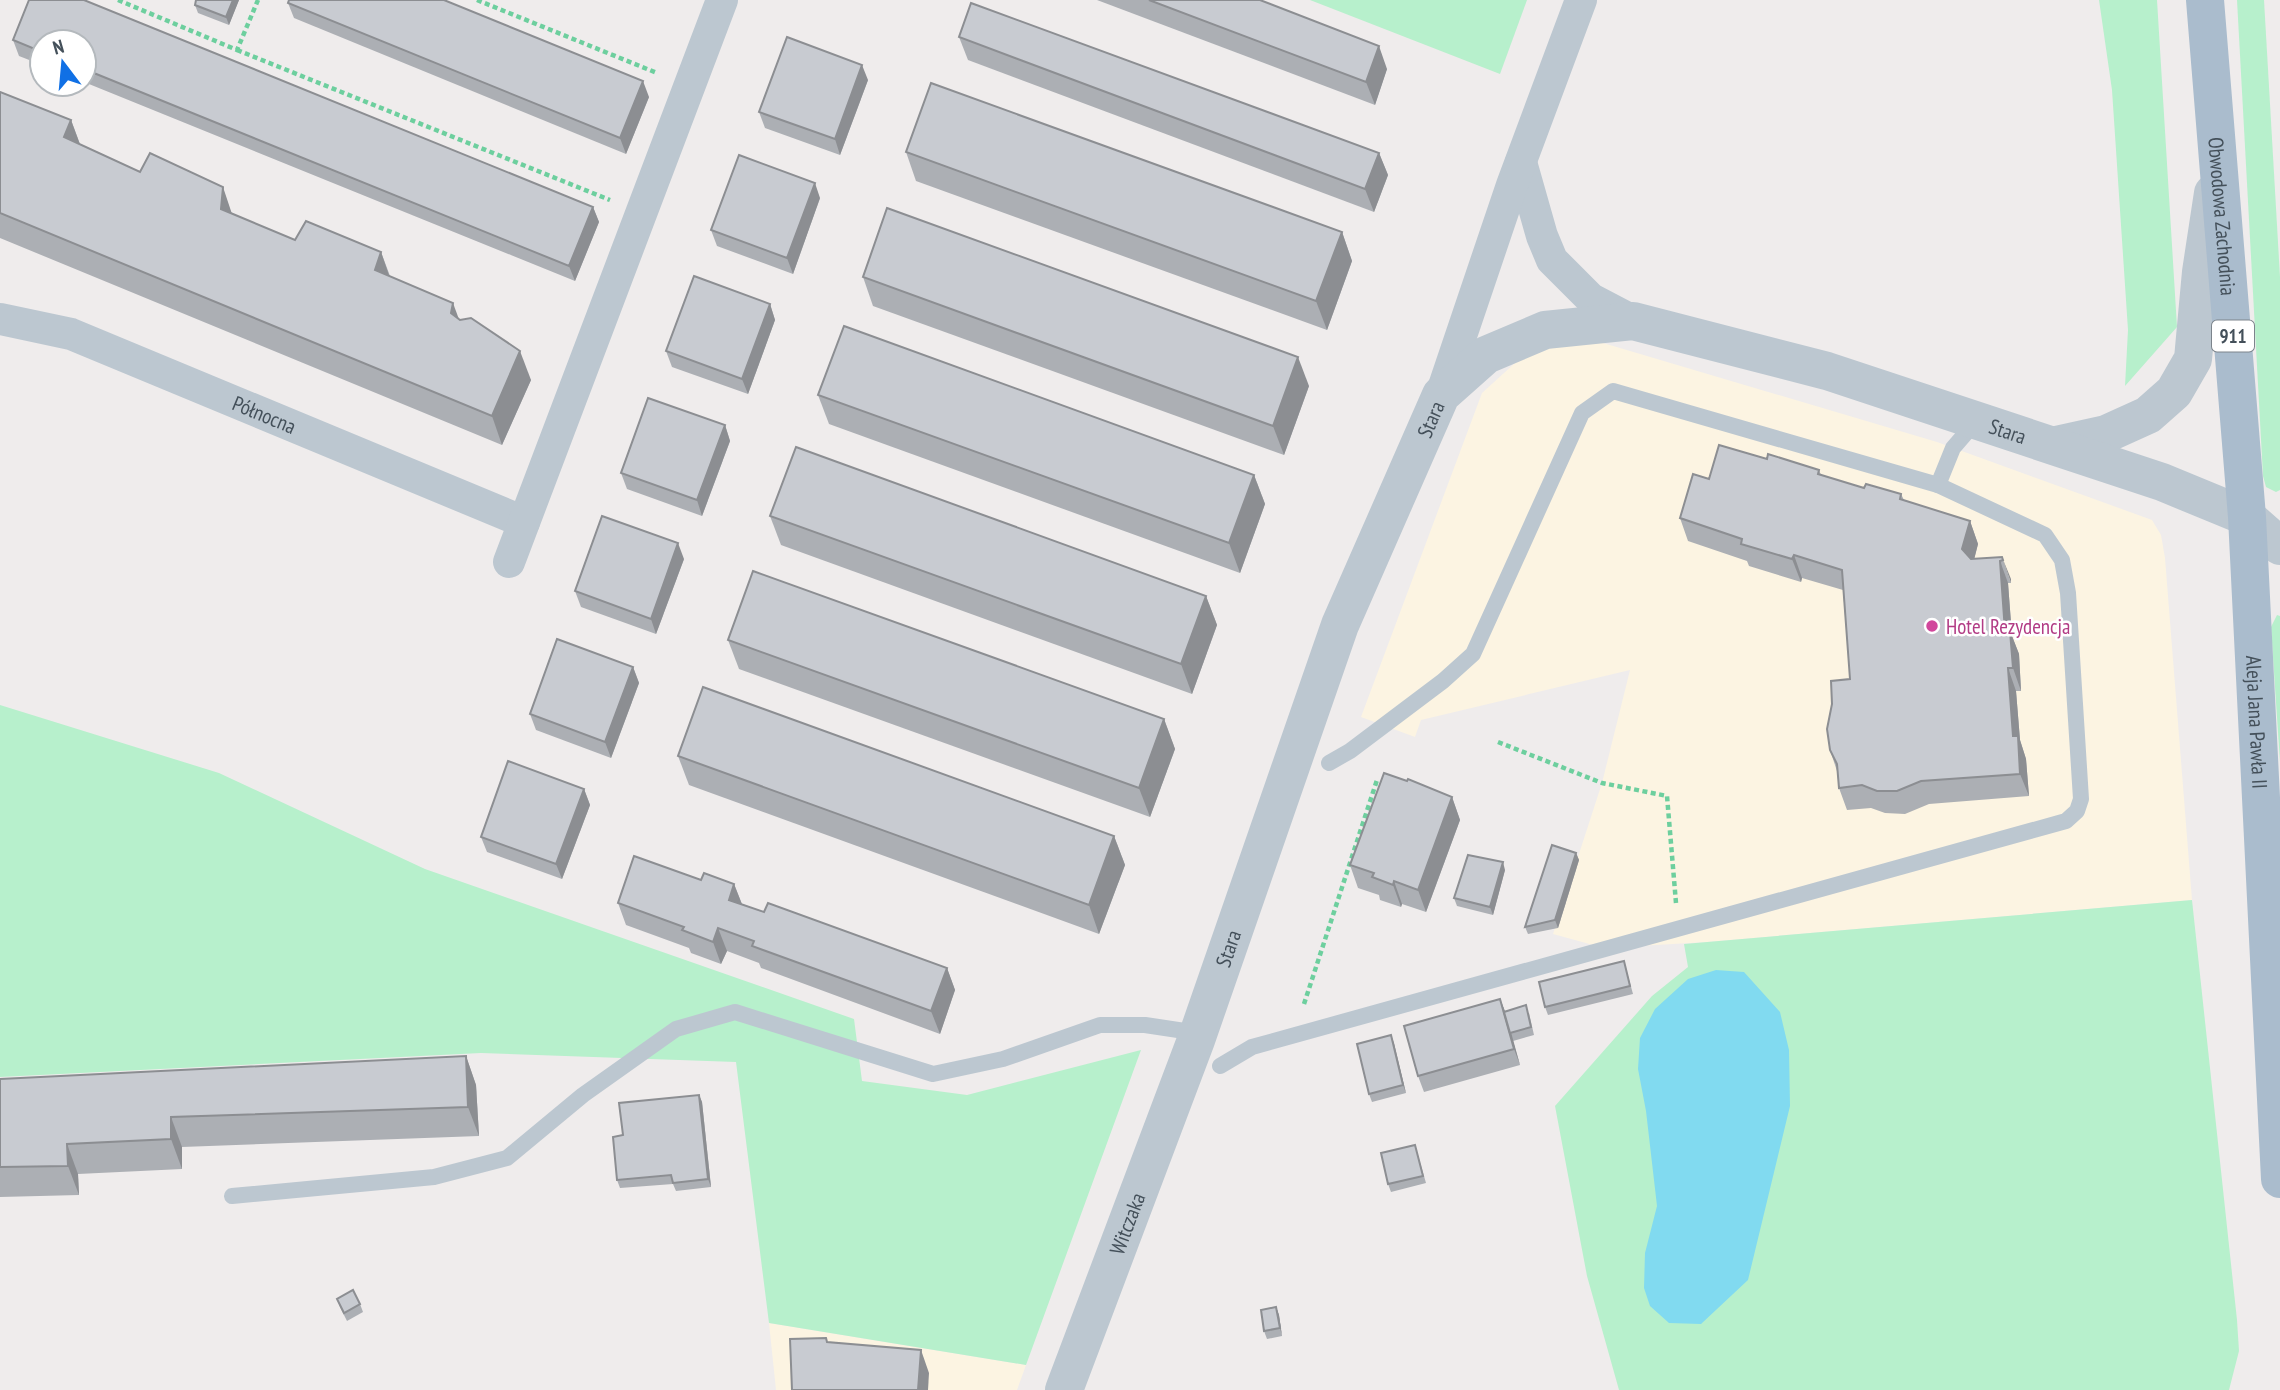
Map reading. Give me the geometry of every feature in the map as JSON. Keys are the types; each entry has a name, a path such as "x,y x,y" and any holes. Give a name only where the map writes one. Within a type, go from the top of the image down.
{"main road":[{"name":"Obwodowa Zachodnia","path":"2204,0 2247,517"},
{"name":"Aleja Jana Pawła II","path":"2247,517 2280,1178"}],"street":[{"path":"1441,395 1521,162 1581,0"},
{"path":"509,562 689,86 715,2"},
{"path":"2056,445 2106,434 2148,415 2174,393 2193,359 2201,272 2218,156"},
{"path":"1521,162 1542,236 1552,260 1591,299 1633,321"},
{"name":"Północna","path":"0,319 71,334 524,522"},
{"name":"Stara","path":"1203,1052 1313,758 1340,625 1441,395 1486,355 1545,330 1633,321 1827,372 2056,445 2162,482 2247,517 2280,546"},
{"name":"Witczaka","path":"1064,1390 1203,1052"}],"lane":[{"path":"232,1196 434,1177 507,1158 583,1095 676,1029 735,1012 933,1074 1003,1059 1100,1025 1145,1025 1203,1052 1252,1046 2066,821 2077,811 2081,799 2068,593 2062,560 2045,534 1938,485 1613,391 1582,413 1473,654 1443,681 1350,751 1313,758"},
{"path":"1938,485 1953,448 1972,426 1991,424"}],"path":[{"path":"118,0 642,212"},
{"path":"237,50 258,0"},
{"path":"477,0 689,86"},
{"path":"1498,742 1602,783 1667,796 1678,929"},
{"path":"1294,1035 1377,780"}],"shaded area":[{"path":"1593,340 1937,442 2152,520 2161,535 2165,558 2192,900 1707,942 1604,948 1553,934 1602,783 1630,670 1421,720 1415,737 1361,717 1482,393 1526,353"},
{"path":"769,1323 1026,1365 1017,1390 776,1390"}],"green space":[{"path":"1310,0 1527,0 1500,74"},
{"path":"2099,0 2157,0 2177,327 2125,386 2128,330 2112,90"},
{"path":"2237,0 2264,0 2280,277 2280,490 2276,492 2266,487 2263,476"},
{"path":"2277,615 2280,616 2280,762 2271,627"},
{"path":"0,705 219,773 425,869 854,1019 862,1081 967,1095 1141,1050 1026,1365 769,1323 736,1062 481,1053 0,1077"},
{"path":"2192,900 2237,1320 2239,1351 2229,1390 1619,1390 1587,1276 1555,1106 1652,996 1688,967 1684,944"}],"water":[{"path":"1716,970 1744,972 1780,1012 1789,1050 1790,1106 1748,1280 1701,1324 1669,1323 1650,1306 1644,1288 1645,1253 1657,1206 1646,1111 1638,1069 1640,1038 1655,1009 1688,979"}],"building":[{"path":"29,0 84,0 593,207 569,266 98,75 98,28 28,28 28,46 13,40"},
{"path":"196,0 233,0 226,17 195,5"},
{"path":"289,0 444,0 643,81 620,138 288,3"},
{"path":"1149,0 1260,0 1379,46 1366,82"},
{"path":"971,3 1379,153 1365,189 959,37"},
{"path":"787,37 862,65 835,139 759,112"},
{"path":"931,83 1342,232 1316,301 906,152"},
{"path":"0,92 71,120 64,137 140,172 150,153 223,187 221,209 295,240 306,221 381,252 375,270 453,303 451,313 460,320 471,318 520,351 492,416 0,213"},
{"path":"739,155 815,183 787,258 711,230"},
{"path":"887,208 1298,357 1273,426 863,277"},
{"path":"694,276 770,304 742,379 666,351"},
{"path":"844,326 1254,475 1229,543 818,395"},
{"path":"648,398 725,425 697,500 621,473"},
{"name":"Hotel Rezydencja","path":"1719,445 1767,459 1768,454 1819,470 1818,474 1864,488 1866,484 1901,494 1900,499 1970,521 1962,549 1971,559 2002,557 2003,560 2000,561 2005,631 2010,631 2013,668 2008,668 2013,736 2018,736 2020,774 1921,781 1897,791 1877,791 1862,785 1839,788 1837,764 1830,750 1827,729 1832,704 1831,681 1850,679 1842,570 1794,555 1792,559 1741,544 1742,539 1680,518 1693,474 1709,479"},
{"path":"796,447 1206,596 1181,664 770,516"},
{"path":"602,516 678,543 651,619 575,591"},
{"path":"753,571 1164,719 1139,788 728,640"},
{"path":"557,639 633,667 605,742 530,714"},
{"path":"703,687 1114,836 1089,905 678,756"},
{"path":"508,761 584,789 556,864 481,837"},
{"path":"1384,773 1407,781 1408,779 1452,797 1418,890 1394,881 1393,885 1372,877 1374,873 1350,865"},
{"path":"1552,845 1576,853 1555,920 1525,927"},
{"path":"1468,855 1503,862 1490,907 1454,898"},
{"path":"634,856 701,880 704,873 734,884 729,900 764,912 768,903 947,968 931,1011 752,946 754,941 718,928 713,942 682,930 684,927 618,903"},
{"path":"1624,961 1630,986 1545,1007 1539,982"},
{"path":"1500,999 1514,1049 1418,1076 1404,1026"},
{"path":"1526,1005 1531,1027 1510,1033 1504,1012"},
{"path":"1391,1035 1403,1085 1369,1094 1357,1044"},
{"path":"466,1056 468,1107 171,1117 171,1139 67,1144 68,1166 0,1167 0,1079"},
{"path":"699,1095 708,1179 673,1183 671,1175 617,1180 613,1137 623,1135 619,1103"},
{"path":"1415,1145 1423,1176 1388,1184 1381,1153"},
{"path":"353,1290 360,1304 344,1313 337,1299"},
{"path":"1276,1307 1280,1328 1264,1331 1261,1310"},
{"path":"826,1338 827,1342 921,1350 918,1390 792,1390 790,1339"}],"place":[{"name":"Hotel Rezydencja","path":"1932,626"}]}
